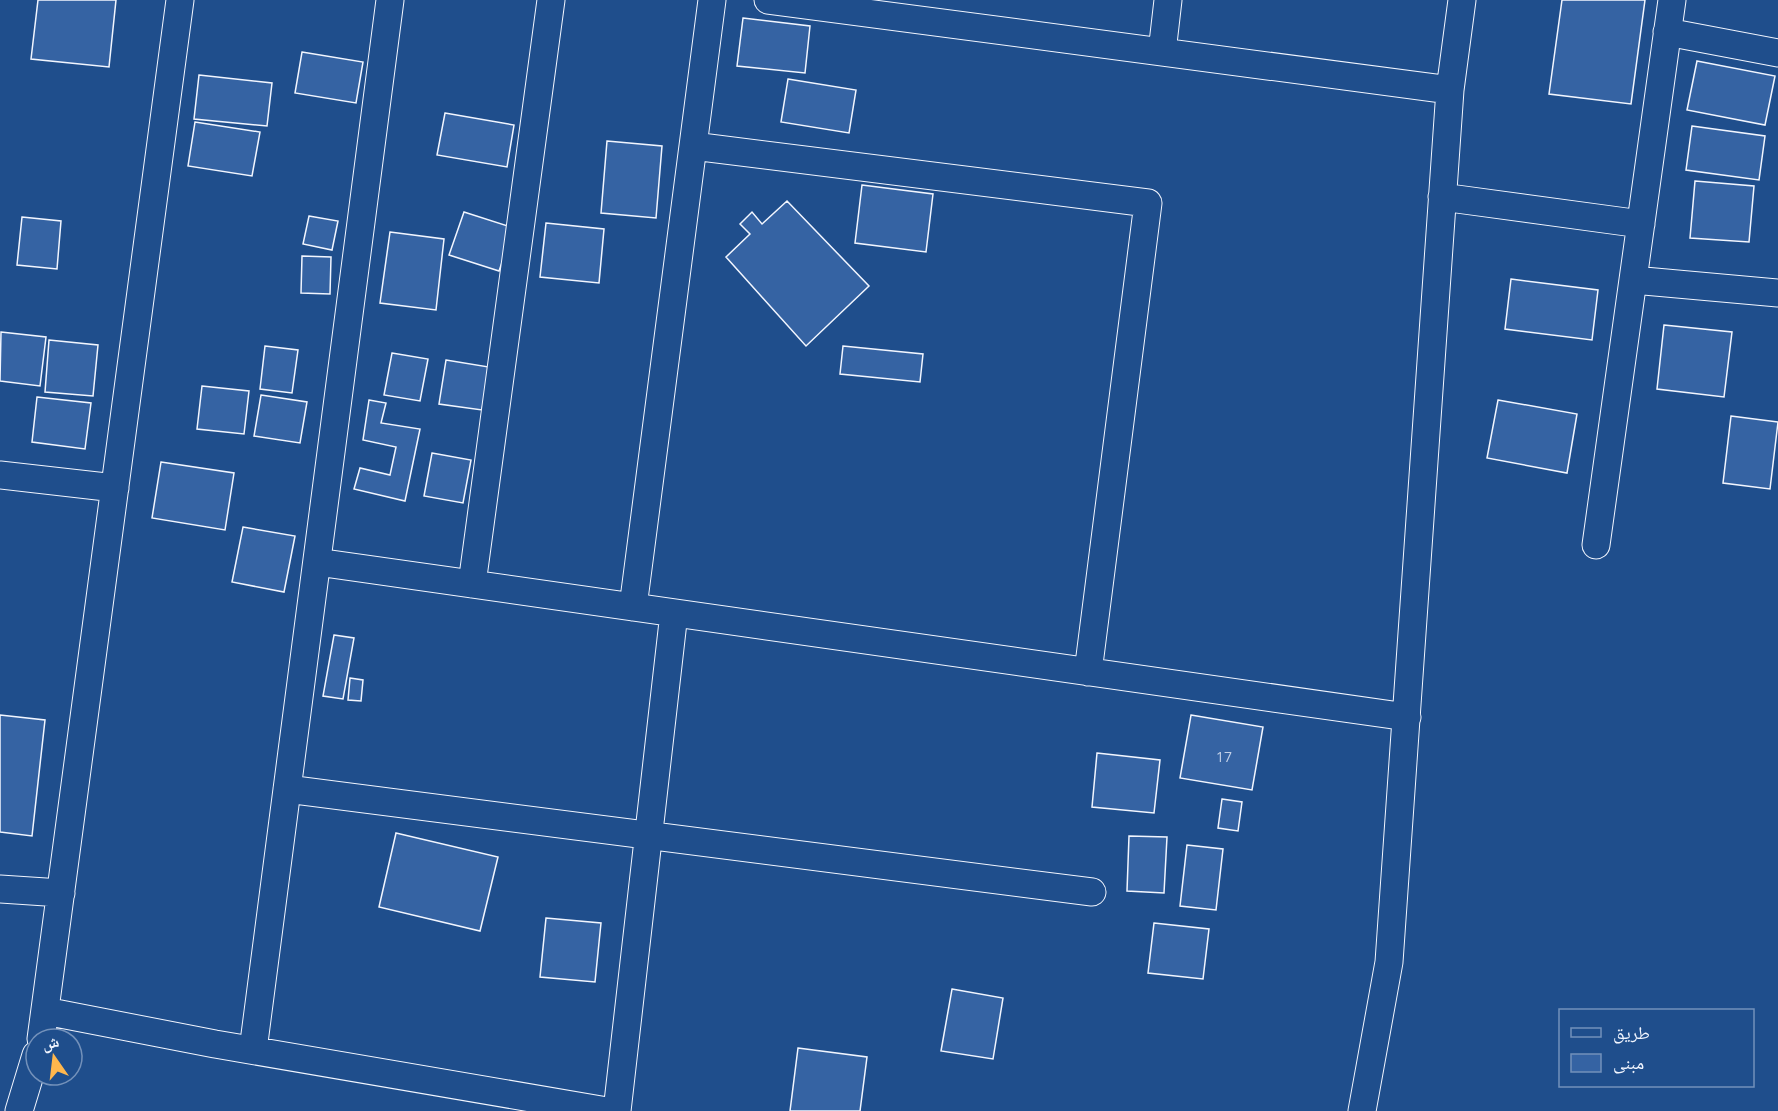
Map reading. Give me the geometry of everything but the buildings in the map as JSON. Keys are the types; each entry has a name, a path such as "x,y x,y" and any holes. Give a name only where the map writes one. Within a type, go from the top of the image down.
{"street":[{"path":"43,1027 180,0"},
{"path":"253,1050 390,0"},
{"path":"472,584 552,0"},
{"path":"633,607 712,0"},
{"path":"768,0 800,2 1450,90"},
{"path":"1162,52 1168,0"},
{"path":"1362,1111 1389,962 1450,90 1462,0"},
{"path":"1596,545 1672,0"},
{"path":"1667,32 1778,52"},
{"path":"693,146 1148,203 1088,672"},
{"path":"1442,197 1641,224"},
{"path":"1633,280 1778,293"},
{"path":"0,475 115,488"},
{"path":"317,562 1407,717"},
{"path":"617,1111 674,613"},
{"path":"287,789 1092,892"},
{"path":"0,889 61,893"},
{"path":"45,1011 253,1050 607,1111"},
{"path":"20,1111 27,1087"}]}
